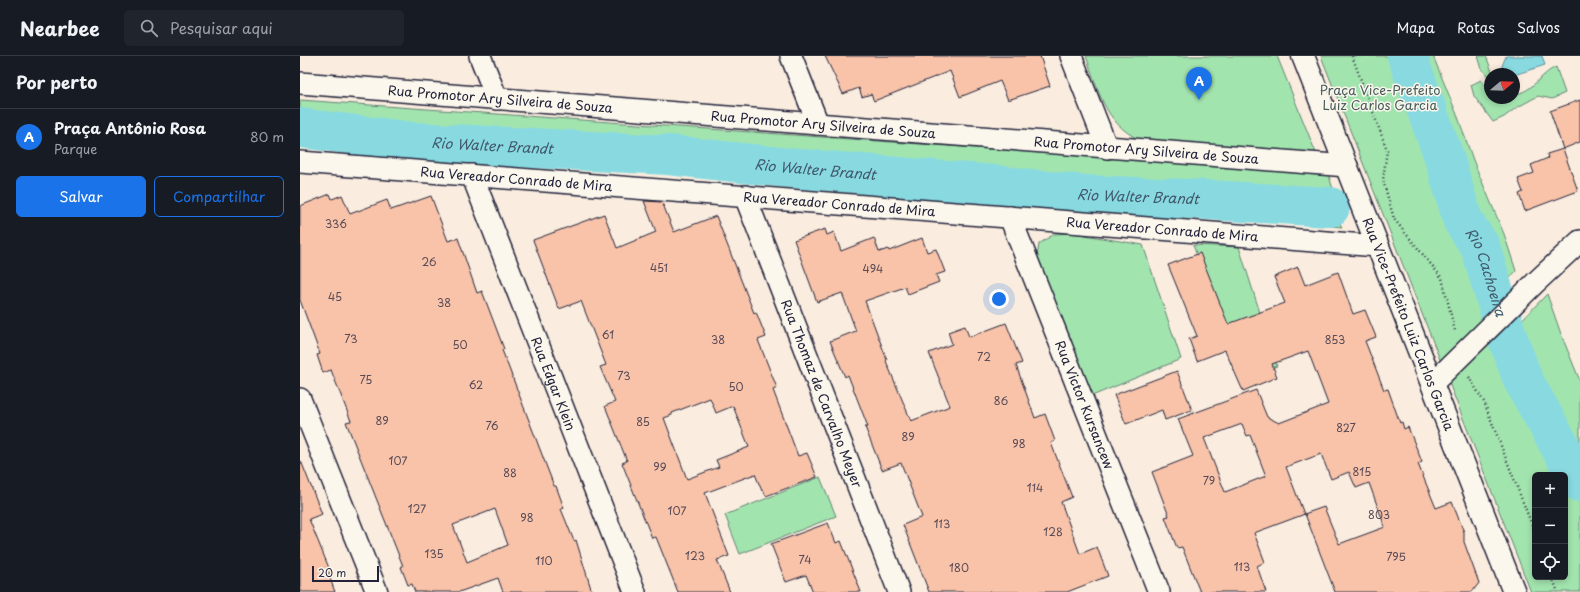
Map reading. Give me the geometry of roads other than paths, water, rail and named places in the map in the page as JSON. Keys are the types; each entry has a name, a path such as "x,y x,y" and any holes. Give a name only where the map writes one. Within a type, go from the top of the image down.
{"main road":[{"name":"Rua Vice-Prefeito Luiz Carlos Garcia","path":"1303,56 1514,592"}],"street":[{"path":"480,56 497,99"},
{"path":"791,56 818,124"},
{"path":"1071,56 1107,148"},
{"name":"Rua Promotor Ary Silveira de Souza","path":"300,83 1347,166"},
{"name":"Rua Vereador Conrado de Mira","path":"300,162 1010,216 1378,246"},
{"name":"Rua Edgar Klein","path":"472,175 635,592"},
{"name":"Rua Thomaz de Carvalho Meyer","path":"744,196 899,592"},
{"name":"Rua Victor Kursancew","path":"1010,216 1160,592"},
{"path":"1432,384 1493,323 1580,241"},
{"path":"300,398 376,592"}],"water":[{"path":"1506,56 1542,56 1545,65 1520,73 1520,68 1503,68 1502,66"}],"waterway":[{"name":"Rio Cachoeira","path":"1407,56 1445,160 1463,221 1480,246 1507,336 1523,380 1580,482"},
{"name":"Rio Walter Brandt","path":"300,128 414,142 668,155 780,167 994,185 1085,195 1192,199 1330,207"}],"place":[{"name":"Praça Antônio Rosa","path":"1199,100"}],"park label":[{"name":"Praça Vice-Prefeito Luiz Carlos Garcia","path":"1380,98"}]}
